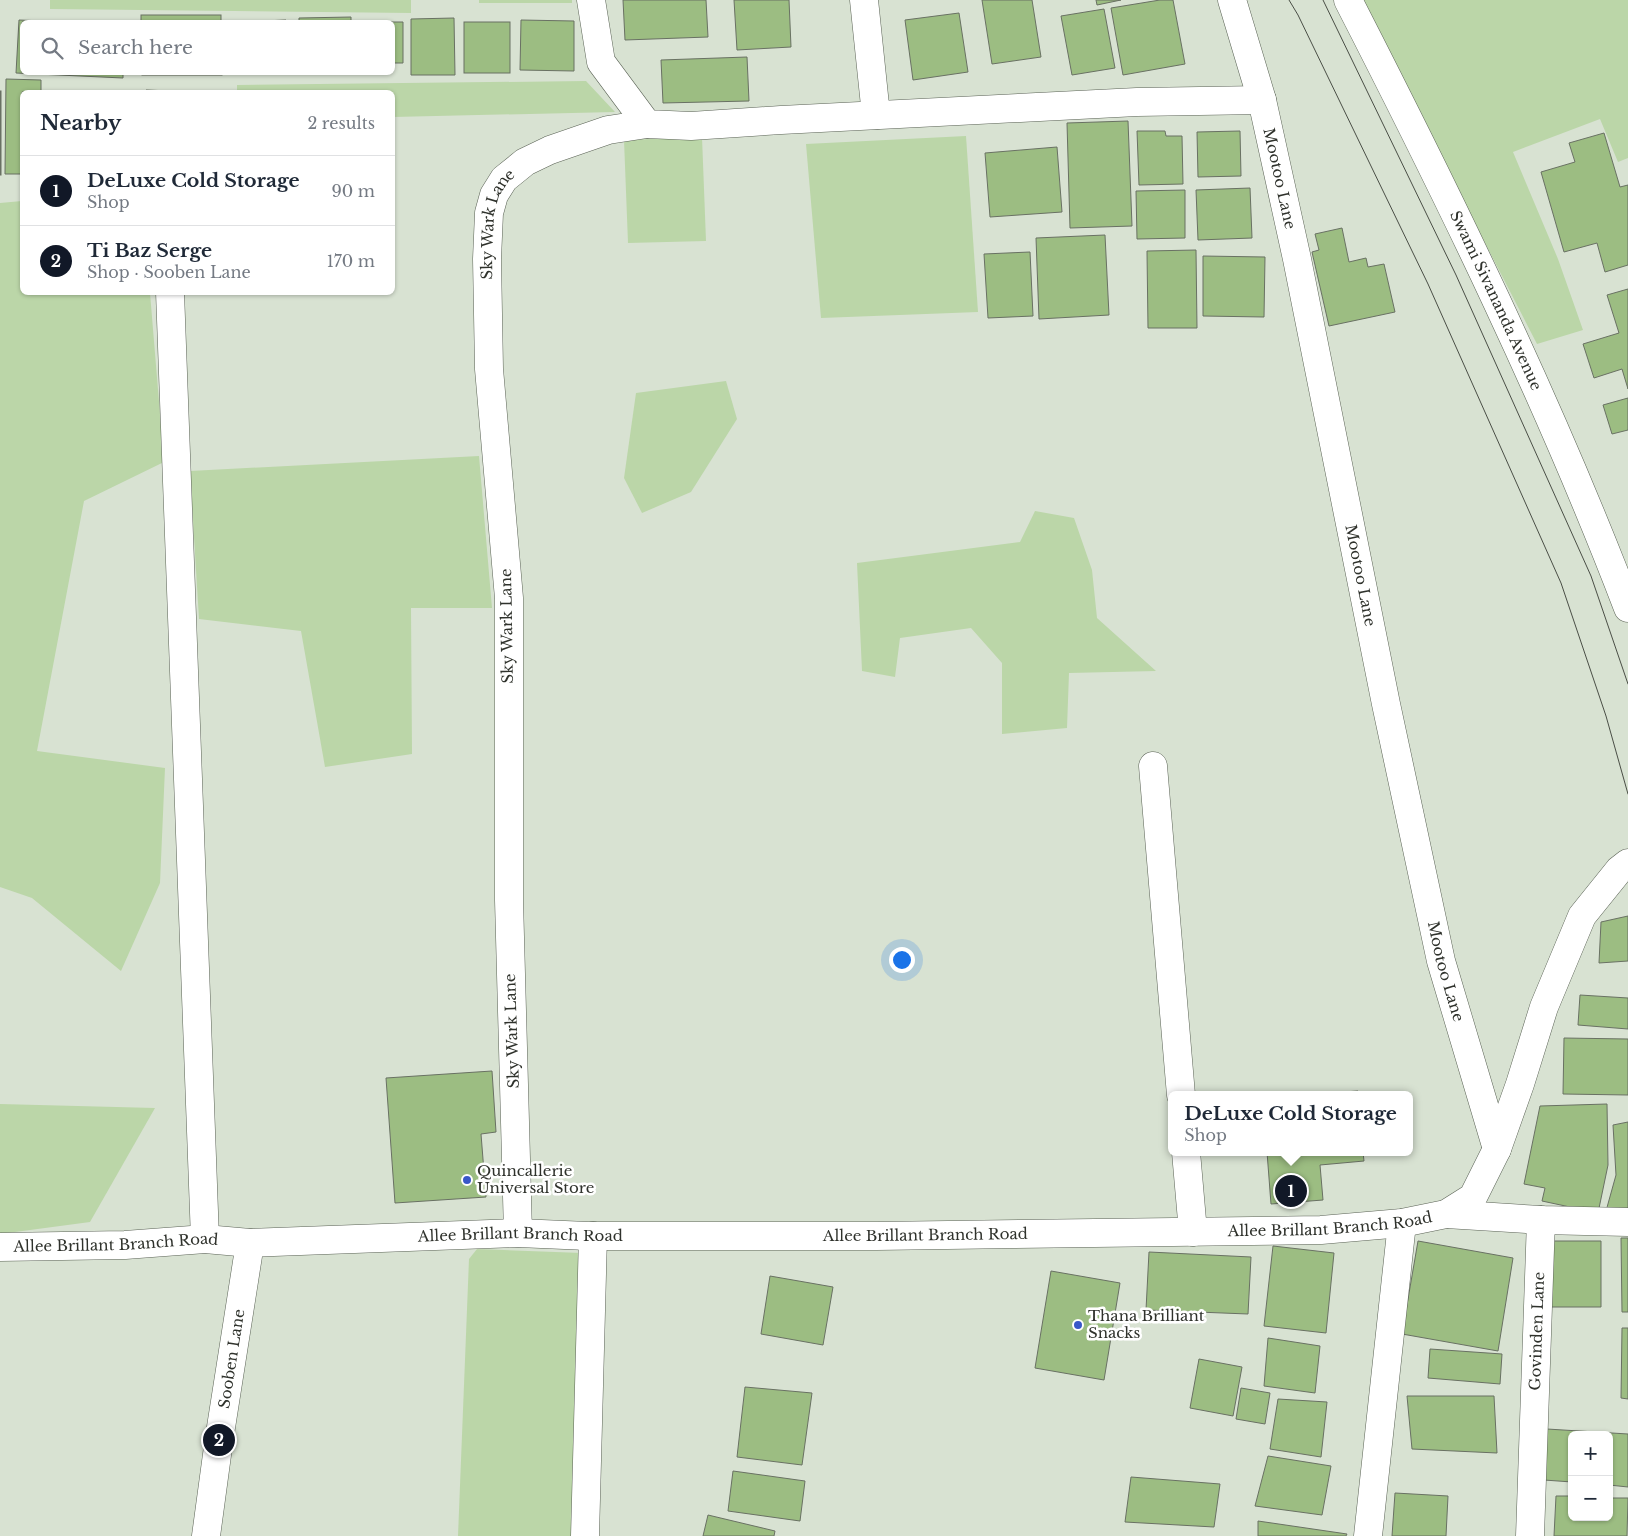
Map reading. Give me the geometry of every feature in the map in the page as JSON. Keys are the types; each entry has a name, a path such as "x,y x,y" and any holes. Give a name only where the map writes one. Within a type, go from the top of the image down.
{"street":[{"path":"591,0 601,62 647,124"},
{"path":"864,0 876,115"},
{"name":"Mootoo Lane","path":"1232,0 1262,100 1345,492 1386,704 1442,961 1497,1150"},
{"name":"Swami Sivananda Avenue","path":"1348,0 1428,156 1528,366 1628,608"},
{"name":"Sky Wark Lane","path":"518,1233 509,900 509,598 489,369 487,259 489,213 494,195 504,178 524,162 550,150 608,130 647,124 690,126 1137,102 1262,100"},
{"path":"170,295 205,1239"},
{"path":"1153,766 1181,1091"},
{"name":"Allee Brillant Branch Road","path":"0,1247 125,1245 205,1239 250,1243 518,1233 593,1236 877,1236 1321,1230 1402,1223 1446,1214 1473,1197 1497,1150 1544,1007 1582,916 1618,870 1628,864"},
{"path":"1186,1156 1193,1232"},
{"path":"1446,1214 1541,1220 1628,1222"},
{"name":"Govinden Lane","path":"1530,1536 1541,1220"},
{"path":"1368,1536 1402,1223"},
{"path":"585,1536 593,1236"},
{"name":"Sooben Lane","path":"206,1536 250,1243"}],"green space":[{"path":"50,0 411,0 411,13 50,9"},
{"path":"479,0 572,0 572,3 479,3"},
{"path":"1360,0 1628,0 1628,158 1618,162 1600,119 1513,152 1558,259 1583,330 1537,344"},
{"path":"586,81 615,112 395,117 395,90 237,90 237,85"},
{"path":"966,136 978,312 821,318 806,144"},
{"path":"702,137 706,241 628,243 624,140"},
{"path":"20,201 20,295 150,295 164,462 84,501 37,751 165,768 160,883 121,971 32,898 0,887 0,203"},
{"path":"726,381 737,419 691,492 642,513 624,478 636,393"},
{"path":"479,456 492,608 411,608 412,754 325,767 301,631 199,619 190,471"},
{"path":"1035,511 1074,518 1092,570 1097,618 1156,671 1069,673 1067,728 1002,734 1002,663 971,628 900,638 895,677 862,671 857,563 1020,542"},
{"path":"0,1104 155,1108 90,1222 0,1234"},
{"path":"477,1249 582,1253 573,1536 458,1536 469,1259"}],"building":[{"path":"623,0 706,0 708,37 625,40"},
{"path":"734,0 789,0 791,47 737,50"},
{"path":"982,0 1032,0 1041,57 992,64"},
{"path":"1096,0 1121,0 1097,5"},
{"path":"1160,0 1173,0 1185,64 1123,75 1111,8"},
{"path":"1104,9 1115,68 1072,75 1061,16"},
{"path":"959,13 968,72 913,80 905,20"},
{"path":"141,15 221,15 221,20 141,20"},
{"path":"351,17 351,20 299,20 299,18"},
{"path":"454,18 455,75 411,75 411,19"},
{"path":"19,20 20,20 20,73 16,73"},
{"path":"521,20 574,21 574,71 520,70"},
{"path":"395,22 403,22 403,63 395,63"},
{"path":"464,22 510,22 510,73 464,73"},
{"path":"747,57 749,101 663,103 661,60"},
{"path":"59,75 123,75 123,78"},
{"path":"6,79 41,80 41,90 20,90 20,174 5,174"},
{"path":"1,91 1,175 0,175"},
{"path":"1128,121 1132,226 1070,228 1067,123"},
{"path":"1137,131 1165,131 1166,136 1182,136 1183,184 1139,185"},
{"path":"1240,131 1241,176 1198,177 1197,132"},
{"path":"1604,133 1620,187 1628,185 1628,265 1605,272 1597,243 1564,252 1541,172 1575,162 1569,143"},
{"path":"1057,147 1062,212 990,217 985,153"},
{"path":"1250,188 1252,238 1198,240 1196,190"},
{"path":"1185,190 1185,238 1137,239 1136,191"},
{"path":"1342,228 1349,262 1366,258 1368,267 1384,264 1395,312 1329,326 1312,252 1319,250 1315,234"},
{"path":"1105,235 1109,315 1039,319 1036,238"},
{"path":"1196,250 1197,328 1148,328 1147,251"},
{"path":"1030,252 1033,316 988,318 984,254"},
{"path":"1203,256 1265,257 1264,317 1203,316"},
{"path":"1628,289 1628,389 1622,369 1594,378 1583,344 1619,333 1607,295"},
{"path":"1628,398 1628,430 1612,434 1603,405"},
{"path":"1628,916 1628,961 1599,963 1601,922"},
{"path":"1580,995 1628,998 1628,1029 1578,1025"},
{"path":"1564,1038 1628,1039 1628,1095 1563,1094"},
{"path":"492,1071 496,1132 481,1134 486,1197 395,1203 386,1078"},
{"path":"1607,1104 1608,1165 1598,1213 1542,1201 1545,1188 1524,1184 1540,1106"},
{"path":"1628,1122 1628,1212 1606,1211 1616,1175 1613,1125"},
{"path":"1267,1156 1363,1156 1364,1161 1320,1165 1323,1200 1271,1204"},
{"path":"1621,1238 1628,1238 1628,1312 1622,1312"},
{"path":"1418,1241 1513,1258 1498,1351 1402,1334"},
{"path":"1549,1241 1601,1241 1601,1307 1550,1307"},
{"path":"1273,1246 1334,1253 1326,1333 1264,1326"},
{"path":"1149,1252 1251,1257 1248,1314 1146,1310"},
{"name":"Thana Brilliant Snacks","path":"1051,1271 1120,1283 1104,1380 1035,1368"},
{"path":"770,1276 833,1287 823,1345 761,1334"},
{"path":"1622,1328 1628,1328 1628,1399 1621,1398"},
{"path":"1268,1338 1320,1346 1315,1393 1264,1386"},
{"path":"1430,1349 1502,1354 1500,1384 1428,1378"},
{"path":"1199,1359 1242,1367 1233,1416 1190,1408"},
{"path":"745,1387 812,1393 802,1465 737,1457"},
{"path":"1241,1388 1270,1393 1265,1424 1236,1419"},
{"path":"1407,1396 1494,1396 1497,1453 1412,1449"},
{"path":"1278,1399 1327,1402 1321,1457 1270,1449"},
{"path":"1547,1429 1579,1431 1568,1431 1568,1482 1544,1480"},
{"path":"1613,1433 1628,1434 1628,1487 1613,1485"},
{"path":"1268,1456 1331,1466 1322,1515 1255,1506"},
{"path":"733,1471 805,1481 800,1521 728,1511"},
{"path":"1131,1477 1220,1484 1214,1527 1125,1522"},
{"path":"1395,1493 1448,1496 1446,1536 1392,1536"},
{"path":"1556,1496 1568,1496 1568,1521 1613,1521 1613,1498 1628,1498 1627,1536 1554,1536"},
{"path":"708,1515 775,1531 774,1536 703,1536"},
{"path":"1258,1521 1347,1534 1346,1536 1258,1536"}],"tram line":[{"path":"1289,0 1428,284 1561,583 1606,716 1628,794"},
{"path":"1323,0 1456,275 1591,576 1628,684"}],"place":[{"name":"Quincallerie Universal Store","path":"467,1180"},
{"name":"DeLuxe Cold Storage","path":"1291,1191"},
{"name":"Thana Brilliant Snacks","path":"1078,1325"},
{"name":"Ti Baz Serge","path":"219,1440"}]}
